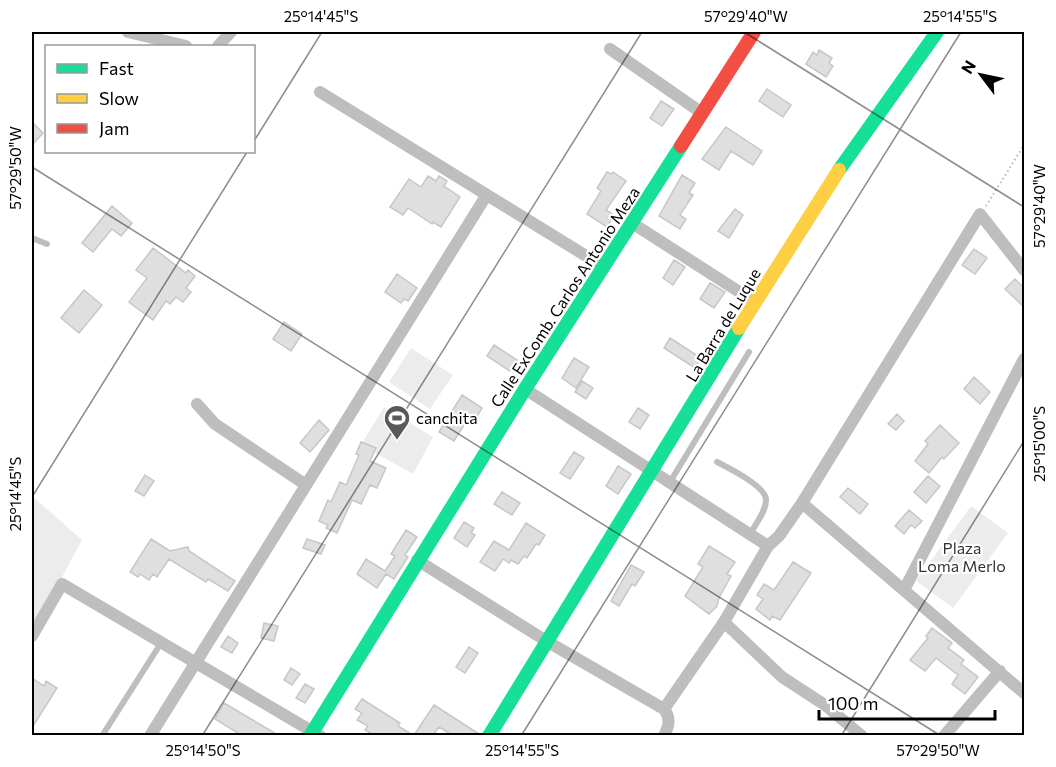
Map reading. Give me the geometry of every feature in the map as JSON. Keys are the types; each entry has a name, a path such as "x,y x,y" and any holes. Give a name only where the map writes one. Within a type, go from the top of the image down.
{"street":[{"path":"128,32 182,45"},
{"path":"219,45 231,32"},
{"name":"Calle ExComb. Carlos Antonio Meza","path":"314,734 417,560 754,32"},
{"name":"La Barra de Luque","path":"489,735 845,160 937,32"},
{"path":"610,49 702,113"},
{"path":"320,92 604,267"},
{"path":"150,735 486,196"},
{"path":"664,709 724,622 768,546 779,536 802,503 980,214 1024,270"},
{"path":"632,223 755,302"},
{"path":"904,590 1024,359"},
{"path":"525,389 768,546"},
{"path":"197,404 215,424 306,485"},
{"path":"802,503 1024,693"},
{"path":"417,560 548,642 664,709 669,716 664,735"},
{"path":"32,636 62,584 314,734"},
{"path":"724,622 782,677 825,705 862,735"},
{"path":"944,735 1000,671"}],"lane":[{"path":"32,238 47,244"},
{"path":"670,482 749,352"},
{"path":"717,462 760,488 766,495 767,502 750,534"},
{"path":"102,735 162,642"}],"path":[{"path":"980,214 1024,145"}],"green space":[{"path":"411,348 453,375 430,409 389,382"},
{"name":"canchita","path":"384,407 433,437 413,474 361,445"},
{"path":"32,496 82,540 32,633"},
{"name":"Plaza Loma Merlo","path":"971,506 1008,533 953,608 916,581"}],"building":[{"path":"819,50 832,58 829,63 833,66 826,77 806,64 813,52 817,55"},
{"path":"767,89 791,105 783,117 759,101"},
{"path":"661,101 674,109 662,126 650,118"},
{"path":"32,122 43,133 32,145"},
{"path":"726,127 762,151 753,165 731,151 719,170 702,159"},
{"path":"607,172 612,174 613,172 626,181 606,210 614,215 607,227 587,214 601,191 597,188"},
{"path":"682,175 695,183 689,193 693,195 680,215 686,219 680,229 659,216"},
{"path":"428,176 436,181 439,176 447,181 444,186 460,197 441,227 433,222 432,224 408,208 403,215 390,207 409,179 421,187"},
{"path":"112,206 132,223 121,236 112,229 93,252 82,243"},
{"path":"735,209 743,215 729,238 718,231"},
{"path":"153,248 186,273 188,270 195,276 186,288 191,292 183,302 176,297 170,304 166,301 153,320 129,302 147,278 136,270"},
{"path":"974,249 987,258 975,274 962,265"},
{"path":"674,260 685,267 673,285 663,278"},
{"path":"397,274 417,288 408,301 404,299 401,303 385,292"},
{"path":"1015,279 1024,288 1024,307 1005,289"},
{"path":"710,283 725,292 714,308 700,299"},
{"path":"84,290 102,305 79,333 61,318"},
{"path":"284,322 302,334 291,351 273,339"},
{"path":"670,338 701,358 695,368 664,348"},
{"path":"494,345 517,360 510,371 487,356"},
{"path":"574,358 589,367 576,388 562,378"},
{"path":"974,377 990,392 980,404 964,389"},
{"path":"582,381 593,388 586,399 575,392"},
{"path":"462,395 482,408 475,420 469,417 454,441 439,432"},
{"path":"638,408 649,415 640,429 629,422"},
{"path":"897,414 904,421 896,430 888,424"},
{"path":"319,420 329,430 310,452 300,443"},
{"path":"940,425 959,443 944,459 942,457 929,473 915,461 928,444 925,441"},
{"path":"361,442 376,448 370,461 386,468 377,488 370,485 361,504 352,500 337,533 326,528 328,525 319,521 328,500 331,502 340,482 346,485 359,455 356,454"},
{"path":"574,452 584,458 570,479 560,473"},
{"path":"618,466 631,474 618,494 606,486"},
{"path":"145,475 154,481 144,496 135,491"},
{"path":"928,476 940,486 926,503 914,492"},
{"path":"848,488 868,504 860,514 840,497"},
{"path":"502,492 520,503 512,515 494,504"},
{"path":"909,510 922,521 915,528 911,525 904,534 895,526"},
{"path":"464,522 474,528 471,533 475,535 467,547 454,538"},
{"path":"526,523 545,535 527,558 524,556 518,564 511,560 509,563 503,559 495,571 480,562 494,541 509,550"},
{"path":"406,530 417,537 405,555 408,557 394,579 386,574 377,588 357,574 366,559 385,571 395,556 391,554"},
{"path":"151,539 170,551 188,547 189,551 235,581 228,591 208,579 206,582 169,559 157,577 153,574 149,580 140,574 138,577 130,572"},
{"path":"307,539 325,545 321,554 303,548"},
{"path":"709,546 735,562 727,574 731,576 717,606 709,614 685,596 703,567 698,564"},
{"path":"793,562 811,573 780,620 772,616 770,620 756,609 763,599 757,595 764,584 774,590"},
{"path":"631,565 644,572 635,586 632,584 619,606 611,601"},
{"path":"264,623 278,626 274,641 261,638"},
{"path":"932,628 952,643 948,648 964,660 961,664 978,677 965,694 952,684 958,675 936,658 925,671 910,660 928,638 926,636"},
{"path":"228,636 238,643 232,653 221,647"},
{"path":"469,647 478,653 465,673 456,667"},
{"path":"291,668 300,674 292,685 284,680"},
{"path":"32,678 44,686 46,681 57,688 32,728"},
{"path":"305,684 314,689 305,703 296,698"},
{"path":"362,699 400,723 398,726 413,735 374,735 365,730 368,726 357,720 362,713 355,709"},
{"path":"224,703 278,735 241,735 215,719"},
{"path":"434,705 479,735 452,735 439,727 433,735 414,735"}],"traffic: fast":[{"path":"839,170 937,32"},
{"path":"310,736 525,389 681,146"},
{"path":"489,736 739,328"}],"traffic: slow":[{"path":"739,328 839,170"}],"traffic: jam":[{"path":"681,146 754,32"}],"place":[{"name":"canchita","path":"397,441"}]}
